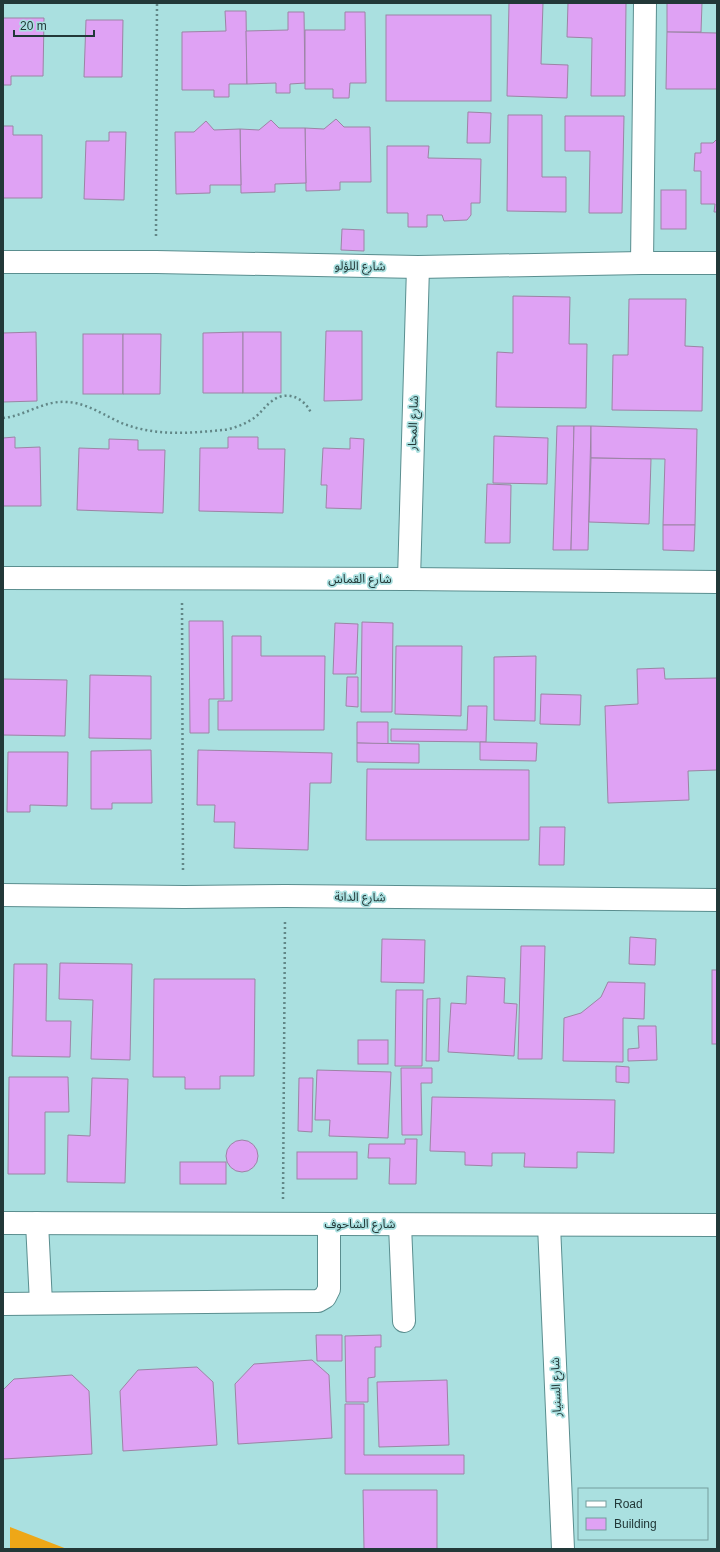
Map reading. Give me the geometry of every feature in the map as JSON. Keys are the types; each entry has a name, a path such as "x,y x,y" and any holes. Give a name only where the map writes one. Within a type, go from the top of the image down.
{"street":[{"path":"642,263 645,3"},
{"name":"شارع اللؤلو","path":"3,262 156,262 418,268 642,263 717,263"},
{"name":"شارع المحار","path":"409,579 418,268"},
{"name":"شارع القماش","path":"3,578 409,579 717,582"},
{"name":"شارع الدانة","path":"3,895 717,900"},
{"name":"شارع الشاحوف","path":"3,1223 717,1225"},
{"path":"37,1223 41,1303"},
{"path":"3,1304 318,1301 325,1297 329,1289 329,1224"},
{"path":"400,1225 404,1321"},
{"name":"شارع السنيار","path":"549,1225 563,1549"}],"path":[{"path":"156,262 157,3"},
{"path":"3,418 18,415 55,402 67,402 83,405 128,425 150,431 174,434 225,430 240,426 254,418 270,403 283,396 290,395 297,397 308,406 311,413"},
{"path":"182,578 184,897"},
{"path":"283,1224 285,896"}],"shaded area":[{"path":"10,1527 67,1549 10,1549"}],"building":[{"path":"509,3 543,3 541,64 568,65 567,98 507,96"},
{"path":"568,3 626,3 625,96 591,96 592,38 567,37"},
{"path":"667,3 702,3 701,32 667,32"},
{"path":"225,11 246,11 247,84 229,84 229,97 214,97 214,90 182,90 182,32 226,31"},
{"path":"288,12 304,12 305,83 290,84 290,93 276,93 276,83 247,84 246,31 288,30"},
{"path":"345,12 365,12 366,83 350,83 349,98 333,98 333,89 305,89 305,30 345,30"},
{"path":"386,15 491,15 491,101 386,101"},
{"path":"3,18 44,18 43,76 11,76 11,85 3,85"},
{"path":"86,20 123,20 122,77 84,77"},
{"path":"667,32 717,33 717,89 666,89"},
{"path":"468,112 491,113 490,143 467,143"},
{"path":"508,115 542,115 542,177 566,177 566,212 507,211"},
{"path":"565,116 624,116 622,213 589,213 590,151 565,151"},
{"path":"336,119 344,127 370,127 371,182 340,182 340,190 306,191 305,128 324,129"},
{"path":"271,120 279,128 305,128 306,183 275,184 275,192 241,193 240,129 259,130"},
{"path":"206,121 214,130 240,129 241,185 210,185 210,193 176,194 175,132 194,132"},
{"path":"3,126 13,126 13,135 42,135 42,198 3,198"},
{"path":"109,132 126,132 124,200 84,199 86,141 109,141"},
{"path":"717,139 717,212 714,212 715,204 701,204 701,171 694,171 695,153 701,153 701,143 713,143"},
{"path":"387,146 429,146 428,158 481,159 480,203 471,203 471,215 467,220 444,221 442,215 427,215 427,227 408,227 408,213 387,213"},
{"path":"661,190 686,190 686,229 661,229"},
{"path":"342,229 364,230 364,251 341,250"},
{"path":"513,296 570,297 569,344 587,344 586,408 496,407 497,352 513,353"},
{"path":"629,299 686,299 685,346 703,347 702,411 612,410 613,355 628,355"},
{"path":"326,331 362,331 362,400 324,401"},
{"path":"36,332 37,401 3,402 3,333"},
{"path":"243,332 243,393 203,393 203,333"},
{"path":"243,332 281,332 281,393 243,393"},
{"path":"83,334 123,334 123,394 83,394"},
{"path":"123,334 161,334 160,394 123,394"},
{"path":"557,426 574,426 571,550 553,550"},
{"path":"574,426 591,426 588,550 571,550"},
{"path":"591,426 697,429 695,525 663,525 665,459 591,458"},
{"path":"494,436 548,438 547,484 493,483"},
{"path":"15,437 15,448 40,447 41,506 3,506 3,438"},
{"path":"228,437 258,437 258,449 285,449 283,513 199,511 200,448 228,448"},
{"path":"350,438 364,439 361,509 326,508 327,485 321,485 323,448 350,449"},
{"path":"109,439 138,440 138,450 165,450 163,513 77,510 79,448 109,449"},
{"path":"591,458 651,459 649,524 589,522"},
{"path":"487,484 511,485 510,543 485,543"},
{"path":"663,525 695,525 694,551 663,550"},
{"path":"189,621 223,621 224,699 209,699 209,733 190,733"},
{"path":"362,622 393,623 392,712 361,712"},
{"path":"335,623 358,624 356,674 333,674"},
{"path":"232,636 261,636 261,656 325,656 324,730 218,730 218,701 232,701"},
{"path":"396,646 462,646 461,716 395,714"},
{"path":"536,656 535,721 494,720 494,657"},
{"path":"664,668 665,679 717,678 717,770 688,771 689,800 608,803 605,706 638,704 637,669"},
{"path":"90,675 151,676 151,739 89,738"},
{"path":"347,677 358,677 358,707 346,706"},
{"path":"3,679 67,680 65,736 3,735"},
{"path":"541,694 581,695 580,725 540,724"},
{"path":"468,706 487,706 486,742 391,741 391,729 467,730"},
{"path":"357,722 388,722 388,744 357,743"},
{"path":"480,742 537,743 536,761 480,760"},
{"path":"357,743 419,744 419,763 357,762"},
{"path":"151,750 152,803 112,803 112,809 91,809 91,751"},
{"path":"198,750 332,753 331,783 310,783 308,850 234,848 235,822 214,822 215,805 197,805"},
{"path":"8,752 68,752 67,806 30,805 30,812 7,812"},
{"path":"367,769 529,770 529,840 366,840"},
{"path":"540,827 565,827 564,865 539,865"},
{"path":"630,937 656,939 655,965 629,964"},
{"path":"382,939 425,940 424,983 381,982"},
{"path":"521,946 545,946 542,1059 518,1059"},
{"path":"60,963 132,964 130,1060 91,1059 93,1000 59,999"},
{"path":"14,964 47,964 46,1021 71,1021 70,1057 12,1056"},
{"path":"712,970 717,970 717,1044 712,1044"},
{"path":"467,976 505,978 504,1003 517,1004 514,1056 448,1052 451,1003 466,1004"},
{"path":"154,979 255,979 254,1076 220,1076 220,1089 185,1089 185,1077 153,1077"},
{"path":"608,982 645,983 644,1019 623,1018 623,1062 563,1061 564,1018 581,1013 601,997"},
{"path":"396,990 423,990 422,1066 395,1066"},
{"path":"440,998 439,1061 426,1061 427,999"},
{"path":"638,1026 656,1026 657,1060 628,1061 628,1049 639,1048"},
{"path":"358,1040 388,1040 388,1064 358,1064"},
{"path":"616,1066 629,1067 629,1083 616,1082"},
{"path":"401,1068 432,1068 432,1083 421,1083 422,1135 402,1135"},
{"path":"317,1070 391,1072 388,1138 329,1136 330,1120 315,1120"},
{"path":"9,1077 68,1077 69,1112 45,1112 45,1174 8,1174"},
{"path":"92,1078 128,1079 125,1183 67,1182 68,1135 90,1136"},
{"path":"299,1078 313,1078 312,1132 298,1131"},
{"path":"432,1097 615,1100 614,1153 577,1152 577,1168 524,1167 525,1153 492,1153 492,1166 465,1165 465,1152 430,1151"},
{"path":"405,1139 417,1139 416,1184 389,1184 390,1158 368,1158 369,1144 405,1144"},
{"path":"242,1140 248,1141 255,1147 258,1156 257,1162 251,1169 242,1172 236,1171 229,1165 226,1156 227,1150 233,1143"},
{"path":"297,1152 357,1152 357,1179 297,1179"},
{"path":"180,1162 226,1162 226,1184 180,1184"},
{"path":"316,1335 342,1335 342,1361 317,1361"},
{"path":"381,1335 381,1347 375,1347 375,1377 368,1378 368,1402 346,1402 345,1336"},
{"path":"312,1360 329,1375 332,1438 238,1444 235,1384 254,1364"},
{"path":"197,1367 213,1382 217,1445 123,1451 120,1391 138,1370"},
{"path":"72,1375 89,1391 92,1454 3,1459 3,1390 14,1379"},
{"path":"447,1380 449,1445 379,1447 377,1382"},
{"path":"345,1404 364,1404 364,1455 464,1455 464,1474 345,1474"},
{"path":"363,1490 437,1490 437,1549 364,1549"}]}
